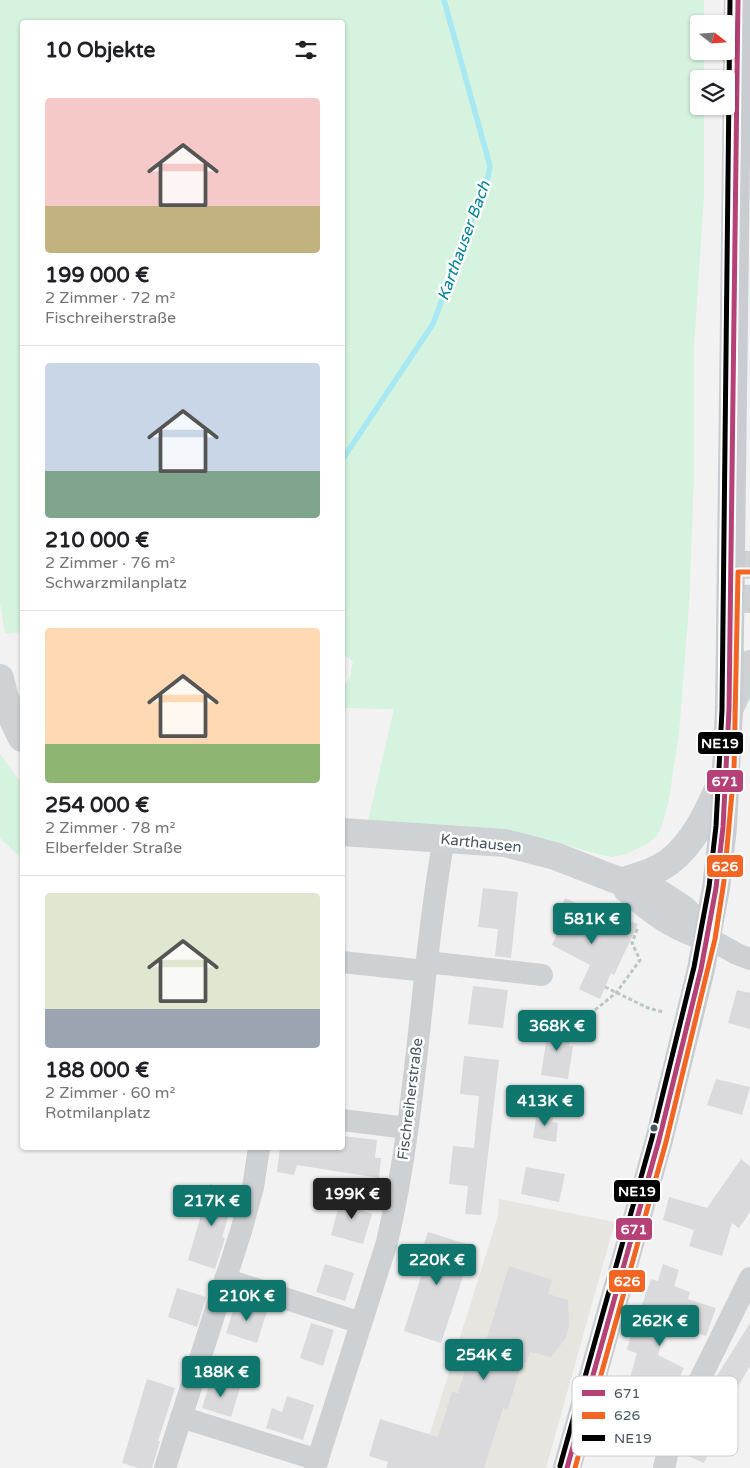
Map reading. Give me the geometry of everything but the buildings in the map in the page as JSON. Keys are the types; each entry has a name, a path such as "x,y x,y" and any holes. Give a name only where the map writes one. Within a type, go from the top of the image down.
{"main road":[{"path":"593,1376 659,1140 708,938 717,880 727,769 729,710 740,598 738,0"},
{"path":"729,710 750,664"},
{"path":"0,678 12,720 20,734"},
{"path":"619,880 641,876 659,868 669,862 687,844 702,821 727,769"},
{"name":"Karthausen","path":"345,832 505,843 532,849 619,880 665,920 708,938"},
{"path":"567,1468 572,1450"}],"street":[{"name":"Fischreiherstraße","path":"316,1464 393,1216 407,1128 436,883 444,838"},
{"path":"708,938 750,959"},
{"path":"345,962 542,975"},
{"path":"345,1120 407,1128"},
{"path":"165,1468 253,1187 259,1150"},
{"path":"702,1376 750,1278"},
{"path":"225,1279 361,1323"},
{"path":"181,1417 316,1464"}],"path":[{"path":"613,917 619,914 626,917"},
{"path":"556,1023 574,1027 616,993 640,960 632,943 640,924"},
{"path":"605,987 648,1008 663,1012"}],"shaded area":[{"path":"499,1199 615,1222 546,1468 419,1468 498,1216"}],"green space":[{"path":"0,0 704,0 704,15 690,15 690,60 704,60 704,70 690,70 690,115 704,115 704,195 694,348 694,477 689,606 679,733 669,800 657,836 647,844 626,854 611,857 545,839 367,825 394,709 345,708 345,684 350,677 353,661 345,656 345,20 20,20 20,632 5,634 0,603"},
{"path":"0,754 20,782 20,857 0,838"}],"waterway":[{"name":"Karthauser Bach","path":"345,456 433,324 488,177 490,166 444,0"}],"transit line":[{"name":"NE19","path":"585,1376 652,1138 694,967 709,887 716,826 722,710 730,0"},
{"name":"671","path":"593,1376 659,1140 701,969 716,888 723,827 729,710 738,0"},
{"name":"626","path":"601,1376 666,1142 715,939 724,881 734,770 738,572 750,572"},
{"name":"NE19","path":"560,1466 572,1423"},
{"name":"671","path":"567,1468 572,1450"},
{"name":"626","path":"575,1468 578,1456"}]}
